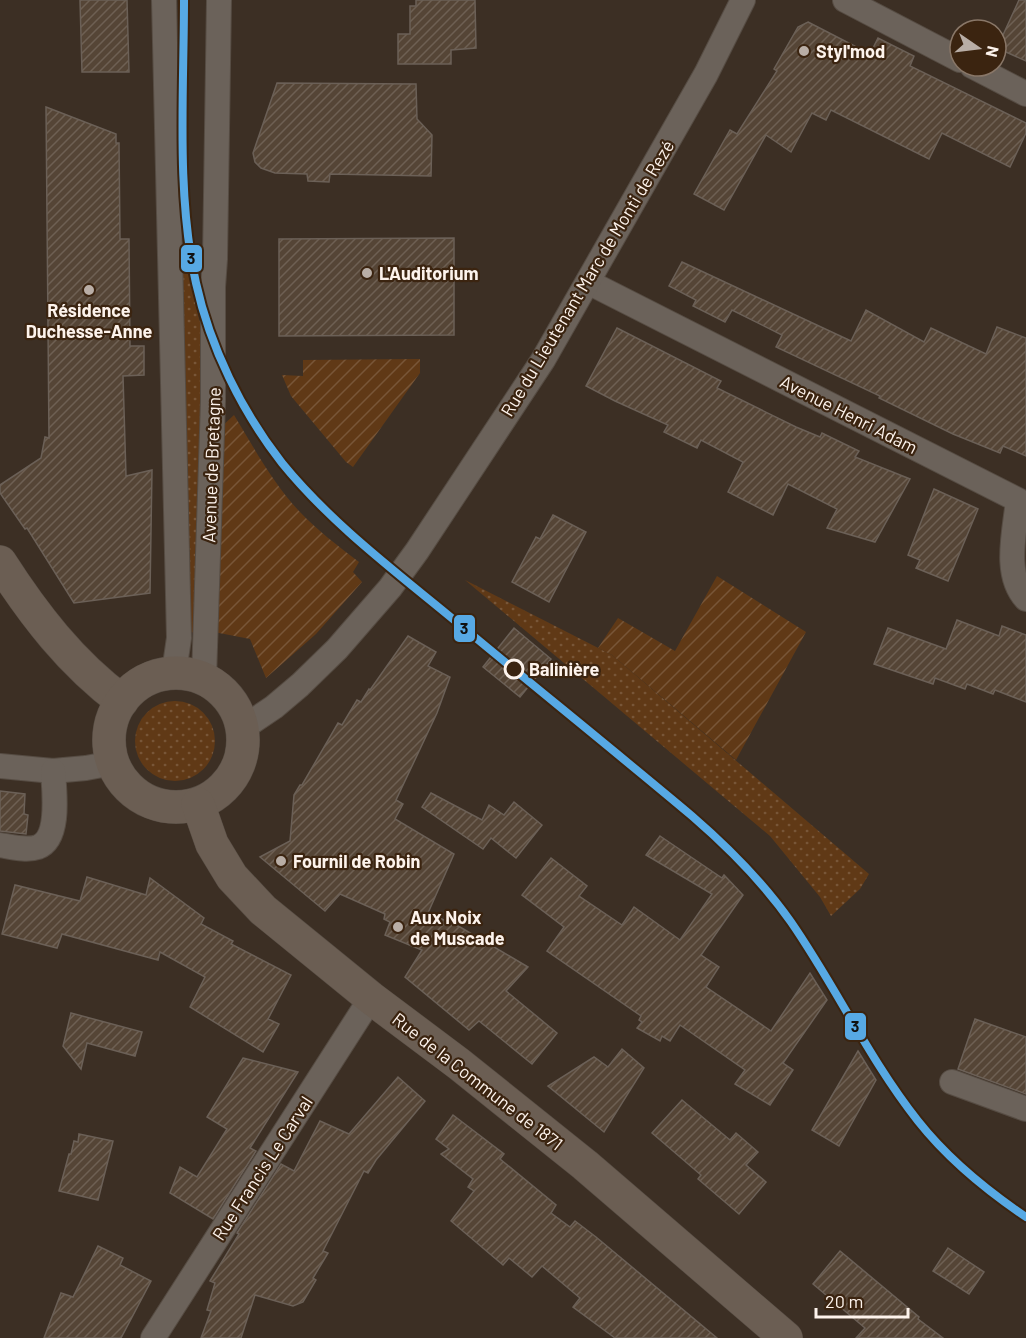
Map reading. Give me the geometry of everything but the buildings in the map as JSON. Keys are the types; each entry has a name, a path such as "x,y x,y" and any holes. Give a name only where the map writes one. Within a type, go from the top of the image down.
{"street":[{"name":"Avenue de Bretagne","path":"165,0 179,638 189,675"},
{"name":"Avenue de Bretagne","path":"189,675 213,401 219,0"},
{"name":"Rue du Lieutenant Marc de Monti de Rezé","path":"243,728 274,706 337,649 400,575 543,360 706,74 743,0"},
{"path":"845,0 948,54"},
{"path":"995,78 1026,94"},
{"name":"Avenue Henri Adam","path":"588,282 1018,500 1012,558 1017,589 1026,598"},
{"path":"0,562 25,602 46,629 84,670 122,701"},
{"path":"189,675 218,686 229,697 243,728 243,749 236,770 222,789 198,804 178,807 164,806 136,794 123,782 113,763 109,747 109,731 113,717 132,688 149,678 189,675"},
{"path":"0,766 53,771 113,763"},
{"path":"0,845 24,849 40,847 54,827 53,771"},
{"name":"Rue de la Commune de 1871","path":"198,804 212,844 232,877 250,898 371,998 459,1064 585,1165 786,1338"},
{"name":"Rue Francis Le Carval","path":"153,1338 371,998"},
{"path":"952,1082 1026,1109"}],"shaded area":[{"path":"177,267 187,267 199,319 206,338 197,633 189,632"},
{"path":"420,359 420,373 353,467 346,462 291,396 282,375 303,376 303,360"},
{"path":"234,415 264,465 299,511 359,562 353,572 362,582 316,634 266,678 250,639 214,632 219,429"},
{"path":"717,576 806,632 736,760 612,655 598,648 618,618 675,651"},
{"path":"465,580 612,655 869,874 860,889 831,916 820,897 770,836"},
{"path":"167,701 183,701 204,712 215,733 215,749 204,770 183,781 167,781 153,775 141,763 135,749 135,733 141,719 153,707"}],"transit line":[{"name":"3","path":"184,0 183,178 196,283 210,331 229,378 267,443 302,486 346,530 692,816 732,853 769,893 791,922 868,1048 918,1121 968,1173 1026,1217"}],"place":[{"name":"Styl'mod","path":"804,51"},
{"name":"L'Auditorium","path":"367,273"},
{"name":"Résidence Duchesse-Anne","path":"89,290"},
{"name":"Balinière","path":"514,669"},
{"name":"Fournil de Robin","path":"281,861"},
{"name":"Aux Noix de Muscade","path":"398,927"}]}
